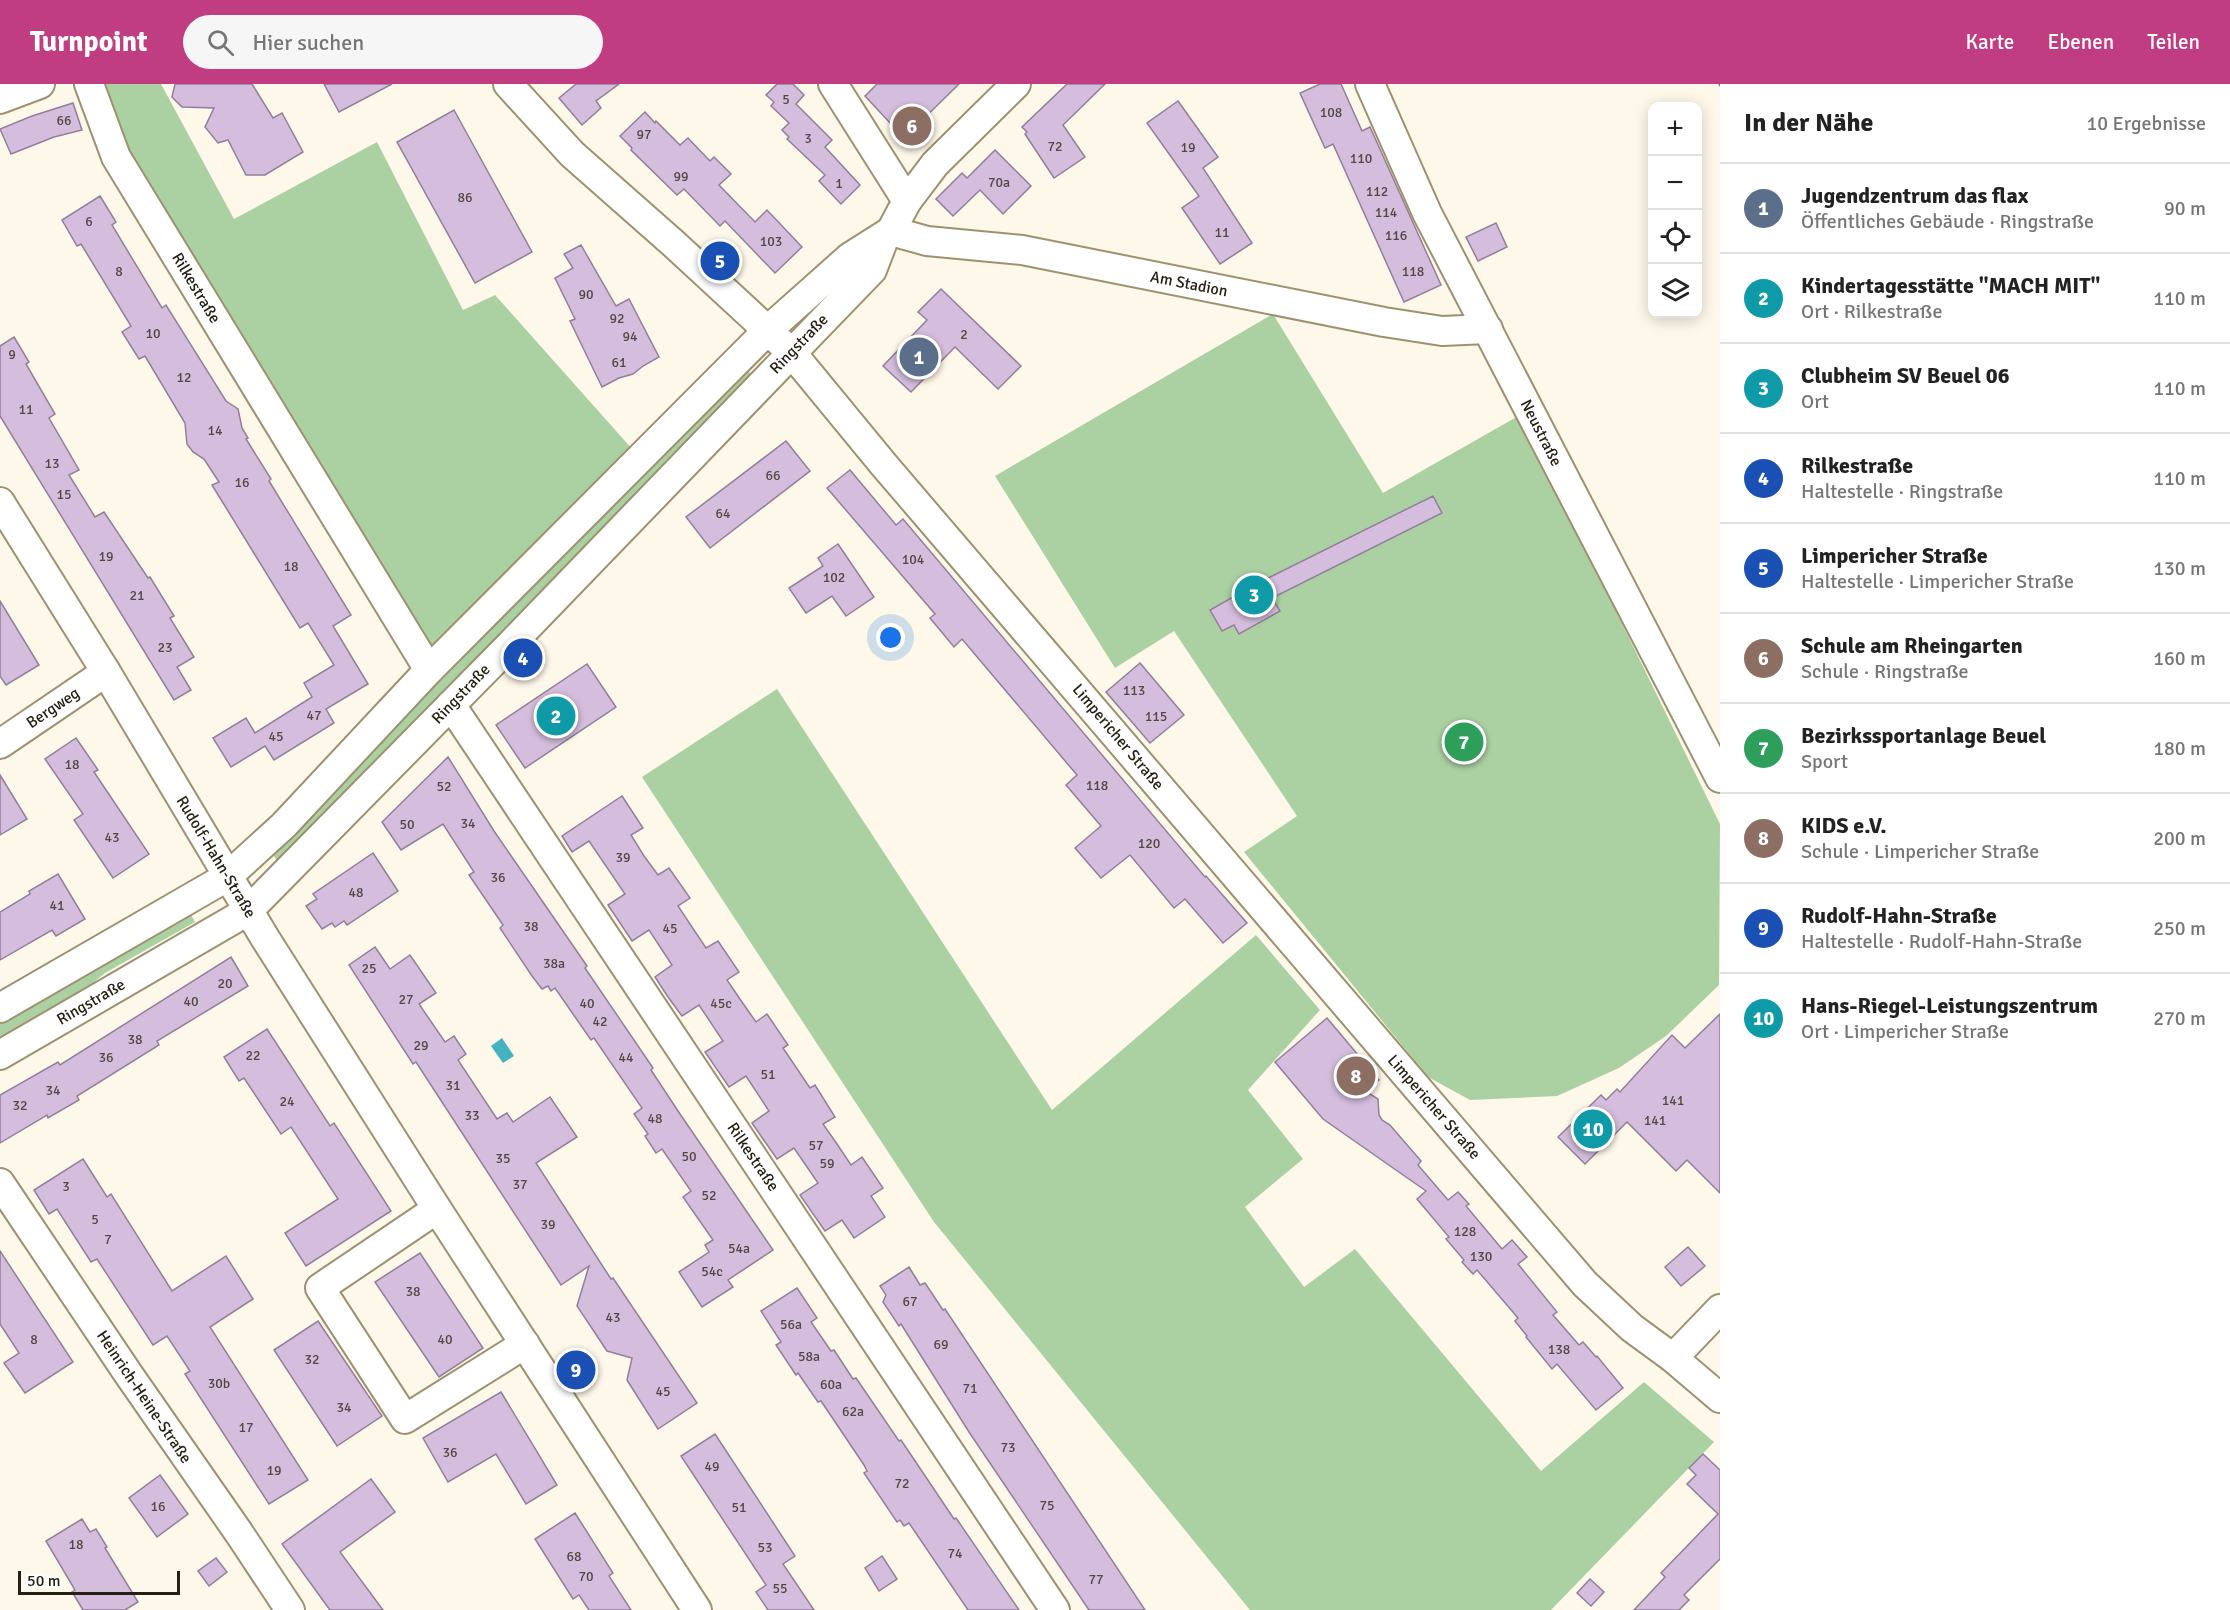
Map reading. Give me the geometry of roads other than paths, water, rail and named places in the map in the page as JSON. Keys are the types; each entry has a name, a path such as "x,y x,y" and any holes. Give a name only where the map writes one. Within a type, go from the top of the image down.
{"street":[{"path":"0,99 40,84"},
{"name":"Rilkestraße","path":"89,84 116,157 429,670"},
{"name":"Limpericher Straße","path":"508,84 572,154 791,352 891,473 1585,1284 1632,1328 1673,1358 1720,1398"},
{"path":"833,84 907,201"},
{"name":"Ringstraße","path":"0,1055 248,911 872,270 888,234 907,201 935,164 1016,84"},
{"name":"Neustraße","path":"1370,84 1427,213 1720,778"},
{"name":"Ringstraße","path":"0,1008 227,877 276,834 429,670 768,330 850,257 888,234"},
{"name":"Am Stadion","path":"888,234 927,241 1022,250 1384,322 1442,331 1488,329"},
{"name":"Rudolf-Hahn-Straße","path":"0,502 106,672 248,911 437,1209 697,1610"},
{"name":"Bergweg","path":"0,744 106,672"},
{"name":"Rilkestraße","path":"451,705 1055,1610"},
{"name":"Heinrich-Heine-Straße","path":"0,1183 290,1610"},
{"path":"437,1209 320,1288 405,1419 525,1344"},
{"path":"1673,1358 1720,1309"}],"water":[{"path":"502,1038 514,1056 503,1063 491,1046"}],"place":[{"name":"Schule am Rheingarten","path":"912,126"},
{"name":"Limpericher Straße","path":"720,261"},
{"name":"Jugendzentrum das flax","path":"919,357"},
{"name":"Clubheim SV Beuel 06","path":"1254,595"},
{"name":"Rilkestraße","path":"523,658"},
{"name":"Kindertagesstätte \"MACH MIT\"","path":"556,716"},
{"name":"Bezirkssportanlage Beuel","path":"1464,742"},
{"name":"KIDS e.V.","path":"1356,1076"},
{"name":"Hans-Riegel-Leistungszentrum","path":"1593,1129"},
{"name":"Rudolf-Hahn-Straße","path":"576,1370"}]}
